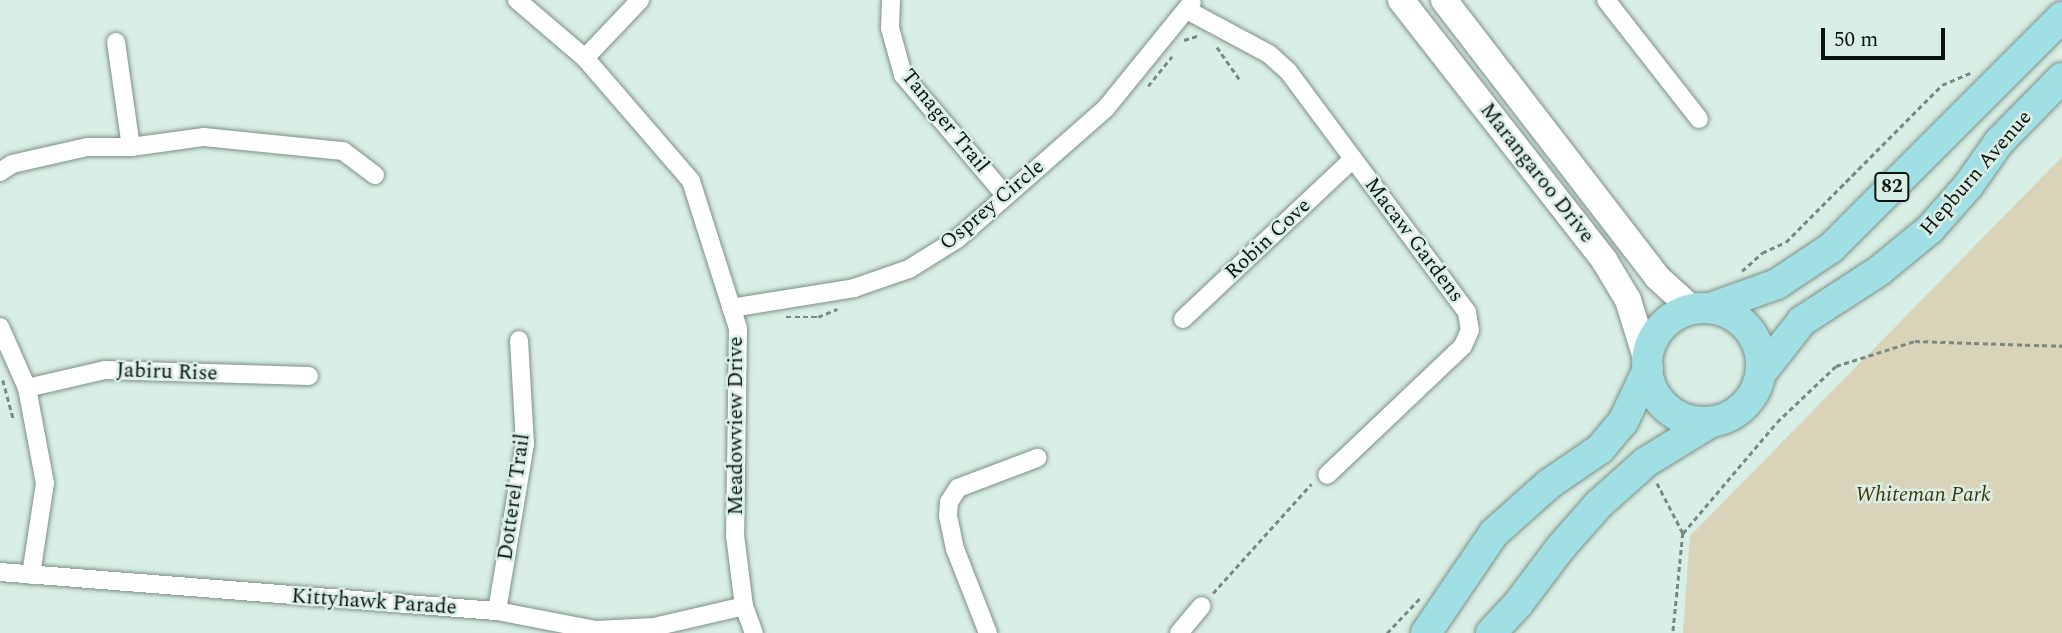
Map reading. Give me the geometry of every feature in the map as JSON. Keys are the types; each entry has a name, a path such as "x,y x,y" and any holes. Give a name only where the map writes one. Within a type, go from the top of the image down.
{"main road":[{"name":"Marangaroo Drive","path":"1401,0 1604,260 1628,300 1648,365"},
{"name":"Marangaroo Drive","path":"1444,0 1657,277 1701,309"},
{"name":"Hepburn Avenue","path":"1701,309 1777,284 1831,248 2062,17"},
{"name":"Hepburn Avenue","path":"1761,373 1802,321 1879,271 1930,229 1968,186 1999,142 2062,78"},
{"name":"82","path":"1426,633 1494,533 1549,484 1600,449 1623,422 1648,365 1653,341 1665,324 1701,309"},
{"path":"1701,309 1732,315 1749,330 1760,350 1761,373"},
{"path":"1648,365 1658,398 1672,413 1691,421 1711,422"},
{"name":"82","path":"1491,633 1599,504 1646,463 1711,422 1741,410 1754,393 1761,373"}],"street":[{"name":"Meadowview Drive","path":"517,0 586,58 691,181 738,328 735,535 744,606 754,633"},
{"path":"586,58 640,0"},
{"name":"Tanager Trail","path":"891,0 890,29 903,75 1005,195"},
{"path":"1606,0 1699,119"},
{"name":"Osprey Circle","path":"731,308 854,288 909,269 957,239 1106,108 1190,5"},
{"name":"Macaw Gardens","path":"1190,5 1269,54 1288,71 1467,312 1470,330 1463,346 1326,475"},
{"path":"116,43 131,147"},
{"path":"0,172 12,164 87,148 131,147 204,137 343,151 375,175"},
{"name":"Robin Cove","path":"1183,319 1353,159"},
{"path":"0,327 27,388 45,483 31,575"},
{"name":"Dotterel Trail","path":"497,611 525,444 519,340"},
{"name":"Jabiru Rise","path":"27,388 105,370 309,376"},
{"path":"988,633 955,548 948,516 949,502 958,488 1037,458"},
{"name":"Kittyhawk Parade","path":"0,572 497,611 596,632 654,627 744,606"},
{"path":"1178,633 1202,606"}],"path":[{"path":"1179,43 1197,36 1206,37"},
{"path":"1212,40 1239,79"},
{"path":"1144,90 1169,63 1174,49"},
{"path":"1737,275 1762,253 1787,242 1942,85 1981,69"},
{"path":"779,317 818,317 848,306"},
{"path":"1673,633 1678,567 1684,533 1777,422 1836,366 1915,341 2062,346"},
{"path":"0,368 17,430"},
{"path":"1646,463 1684,533"},
{"path":"1202,606 1310,485 1326,475"},
{"path":"1387,633 1424,594"}],"green space":[{"name":"Whiteman Park","path":"2062,157 2062,633 1683,633 1690,536"}]}
